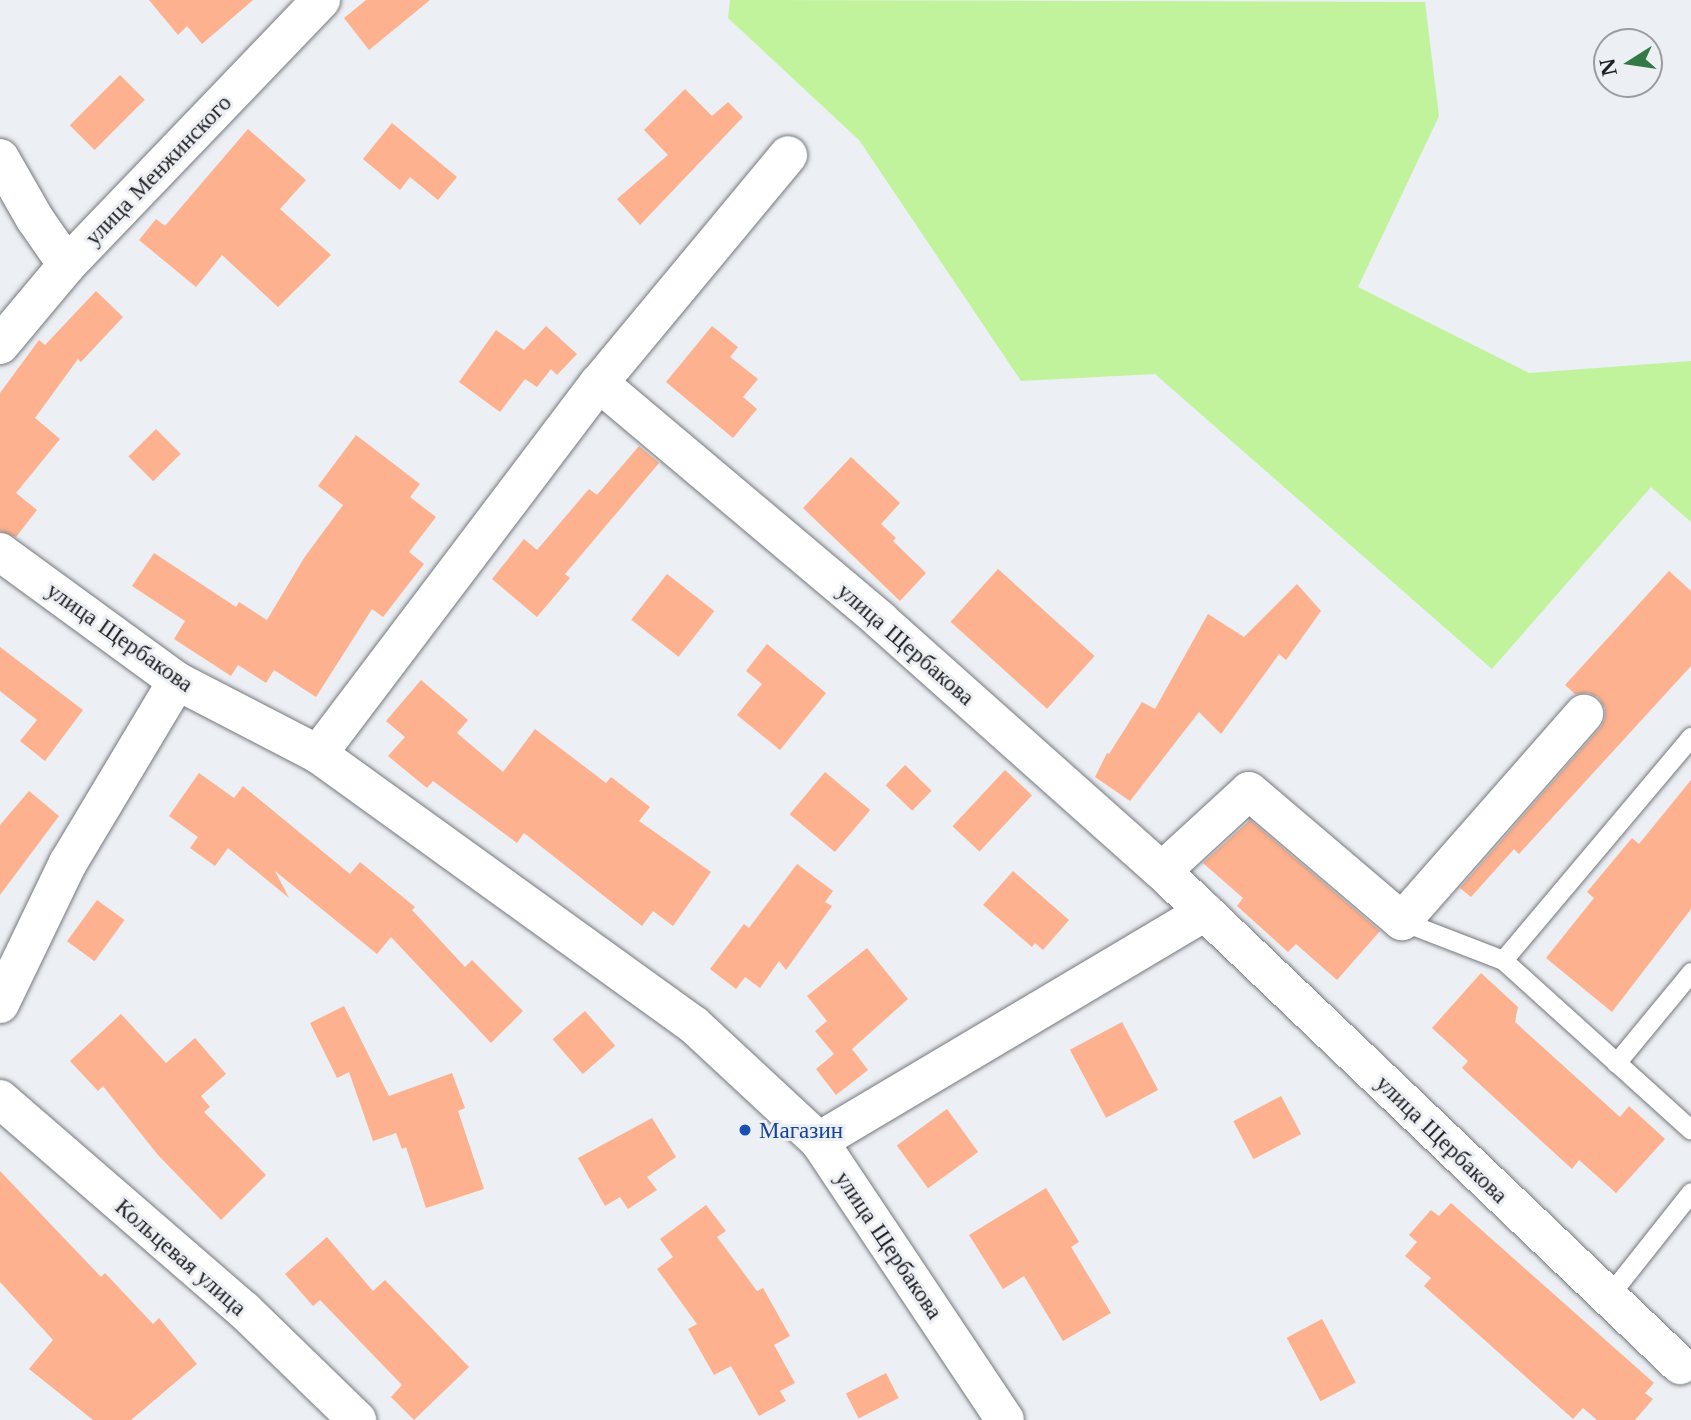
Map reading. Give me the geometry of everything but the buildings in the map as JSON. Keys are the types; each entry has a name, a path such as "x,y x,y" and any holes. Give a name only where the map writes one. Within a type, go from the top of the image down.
{"street":[{"name":"улица Менжинского","path":"0,345 67,265 321,0"},
{"path":"318,754 599,383 788,155"},
{"path":"0,158 35,219 67,265"},
{"name":"улица Щербакова","path":"599,383 880,620 1162,871 1680,1365"},
{"name":"улица Щербакова","path":"0,552 177,681 318,754 694,1025 819,1141 1005,1420"},
{"path":"0,1004 68,863 177,681"},
{"path":"1162,871 1249,791 1402,921 1584,715"},
{"path":"819,1141 1205,912"},
{"name":"Кольцевая улица","path":"0,1099 244,1310 357,1420"}],"lane":[{"path":"1503,960 1691,737"},
{"path":"1402,921 1503,960 1691,1130"},
{"path":"1616,1063 1691,972"},
{"path":"1607,1298 1691,1192"}],"green space":[{"path":"730,0 1425,2 1439,116 1358,287 1529,373 1691,361 1691,522 1651,487 1492,669 1155,374 1021,381 859,140 728,18"}],"place":[{"name":"Магазин","path":"745,1130"}]}
